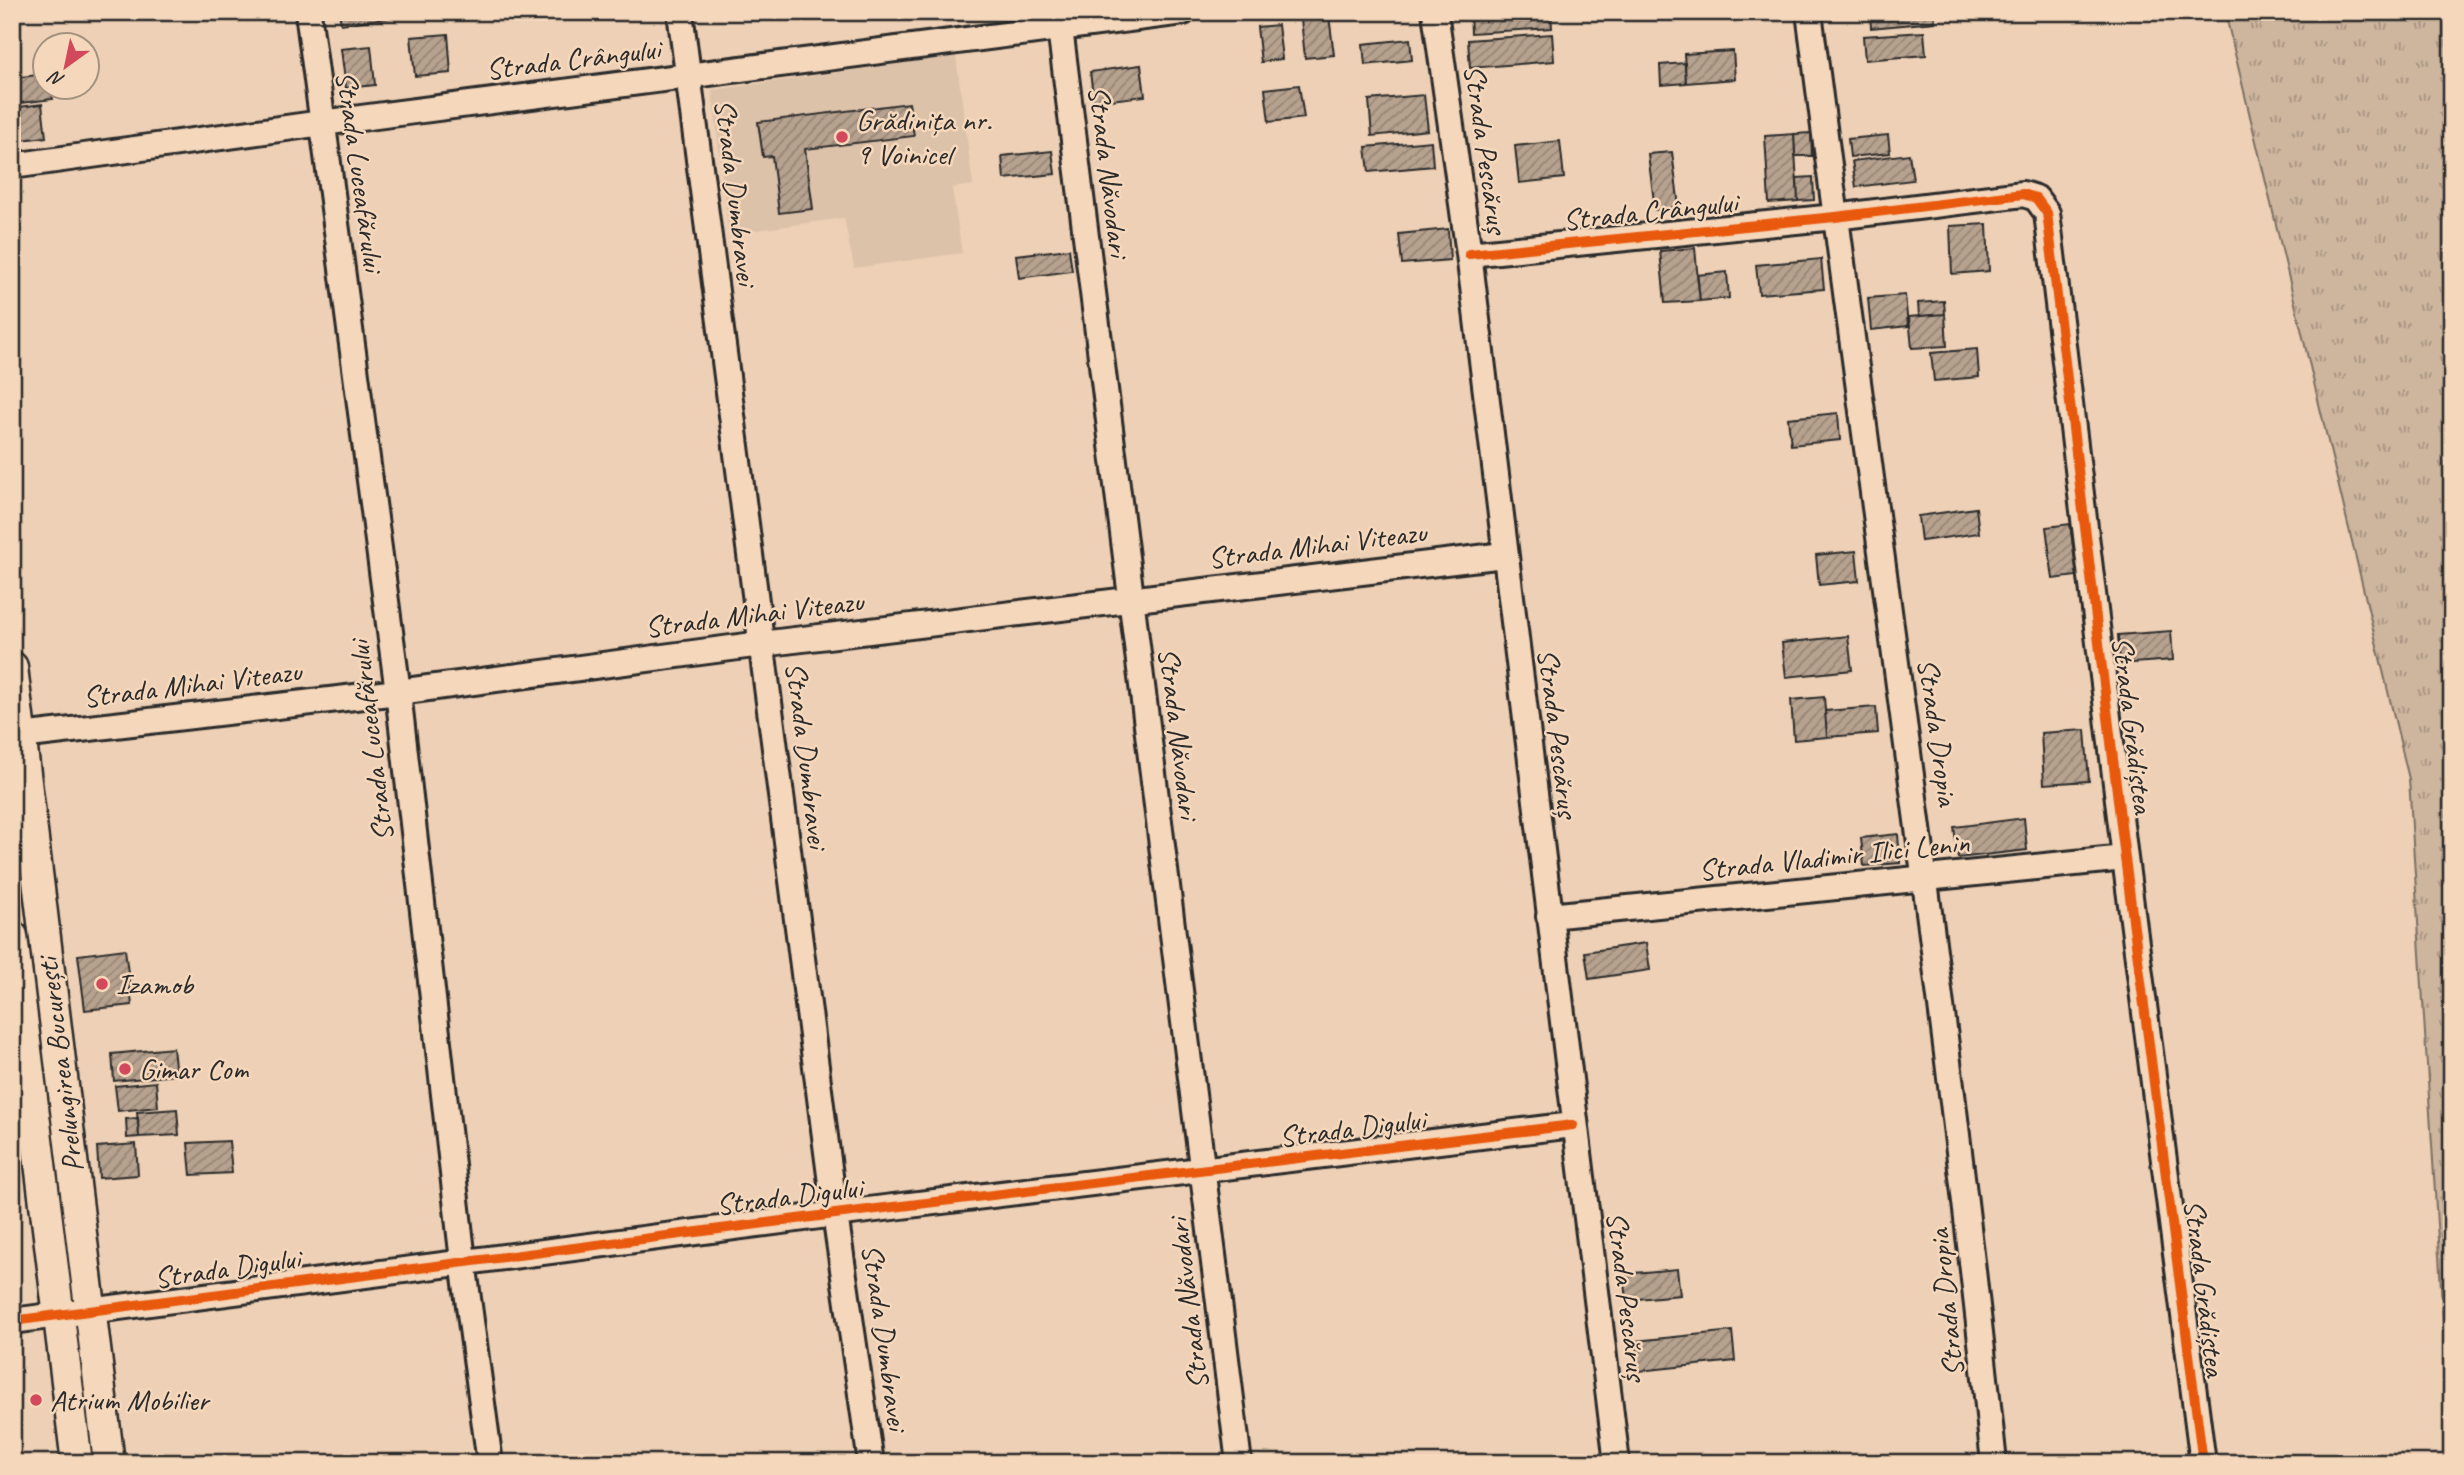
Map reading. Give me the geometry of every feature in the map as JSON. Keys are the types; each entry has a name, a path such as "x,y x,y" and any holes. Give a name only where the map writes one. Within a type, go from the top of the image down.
{"main road":[{"name":"Prelungirea București","path":"12,667 16,736 109,1463"},
{"name":"Prelungirea București","path":"12,936 77,1463"}],"street":[{"name":"Strada Luceafărului","path":"308,12 398,692 463,1261 490,1463"},
{"name":"Strada Dumbravei","path":"680,12 835,1214 871,1463"},
{"name":"Strada Crângului","path":"12,166 322,122 689,76 1059,21 1183,12"},
{"name":"Strada Pescăruș","path":"1436,12 1469,254 1616,1463"},
{"name":"Strada Dropia","path":"1809,12 1927,880 1967,1198 1994,1463"},
{"name":"Strada Năvodari","path":"1059,21 1239,1463"},
{"name":"Strada Grădiștea","path":"1835,217 2023,194 2036,198 2047,213 2125,858 2203,1463"},
{"name":"Strada Crângului","path":"1469,254 1835,217"},
{"name":"Strada Mihai Viteazu","path":"16,736 398,692 761,644 1504,555"},
{"name":"Strada Vladimir Ilici Lenin","path":"1549,916 2125,858"},
{"name":"Strada Digului","path":"12,1321 835,1214 1573,1125"}],"shaded area":[{"name":"Grădinița nr. 9 Voinicel","path":"956,56 973,185 952,188 962,253 854,268 844,218 729,234 712,90"}],"green space":[{"path":"2225,12 2452,12 2452,1463 2409,779"}],"building":[{"path":"339,12 404,12 404,16 341,24"},
{"path":"1470,12 1551,12 1552,28 1471,33"},
{"path":"1870,12 1934,12 1935,22 1871,28"},
{"path":"1329,16 1334,55 1305,58 1301,19"},
{"path":"1278,25 1282,59 1261,62 1257,27"},
{"path":"1924,32 1926,55 1865,60 1863,36"},
{"path":"448,34 451,73 415,76 411,37"},
{"path":"1552,34 1554,61 1470,68 1468,40"},
{"path":"1410,39 1412,60 1365,65 1363,44"},
{"path":"371,46 375,85 346,88 341,49"},
{"path":"1733,51 1735,79 1686,83 1684,54"},
{"path":"1685,63 1686,83 1661,85 1660,65"},
{"path":"1141,65 1145,96 1094,102 1090,72"},
{"path":"32,76 32,102 12,104 12,78"},
{"path":"1299,85 1304,118 1269,122 1265,89"},
{"path":"1424,95 1428,130 1372,136 1369,100"},
{"path":"909,103 914,136 805,149 813,209 779,213 772,156 763,157 758,122"},
{"path":"42,104 46,137 12,141 12,108"},
{"path":"1811,133 1812,156 1795,156 1794,134"},
{"path":"1794,134 1798,201 1769,203 1765,136"},
{"path":"1888,135 1890,153 1850,157 1848,139"},
{"path":"1431,141 1433,166 1369,172 1366,147"},
{"path":"1560,141 1564,178 1519,183 1515,146"},
{"path":"1052,151 1055,174 1004,179 1002,156"},
{"path":"1672,152 1679,207 1655,210 1648,154"},
{"path":"1909,154 1913,180 1856,187 1852,161"},
{"path":"1813,177 1814,200 1798,201 1797,178"},
{"path":"1987,224 1989,271 1952,274 1950,226"},
{"path":"1448,229 1450,260 1402,264 1399,234"},
{"path":"1695,248 1700,301 1665,303 1660,251"},
{"path":"1069,249 1072,271 1019,278 1016,255"},
{"path":"1821,259 1824,289 1759,294 1756,265"},
{"path":"1727,272 1729,298 1700,301 1697,275"},
{"path":"1905,295 1908,326 1871,330 1868,298"},
{"path":"1944,301 1945,314 1919,316 1918,303"},
{"path":"1945,314 1947,346 1912,348 1909,317"},
{"path":"1977,349 1979,377 1934,381 1931,353"},
{"path":"1838,413 1840,440 1791,445 1788,418"},
{"path":"1976,508 1979,533 1921,541 1918,516"},
{"path":"2070,524 2077,576 2053,579 2046,527"},
{"path":"1856,551 1859,581 1819,585 1816,555"},
{"path":"2171,631 2173,660 2120,664 2118,635"},
{"path":"1848,636 1852,670 1786,677 1782,643"},
{"path":"1824,697 1827,737 1794,740 1791,700"},
{"path":"1876,707 1878,733 1827,737 1825,711"},
{"path":"2085,730 2089,781 2044,784 2041,733"},
{"path":"2024,818 2027,850 1958,858 1954,827"},
{"path":"1898,834 1900,863 1864,866 1861,838"},
{"path":"1646,943 1650,970 1589,979 1585,952"},
{"path":"125,949 132,1005 85,1010 78,955"},
{"path":"173,1048 176,1075 114,1081 112,1054"},
{"path":"156,1082 158,1107 118,1111 115,1086"},
{"path":"177,1109 179,1135 139,1137 137,1112"},
{"path":"138,1118 139,1137 127,1138 126,1119"},
{"path":"229,1141 232,1173 191,1175 188,1143"},
{"path":"136,1144 138,1175 99,1178 97,1147"},
{"path":"1677,1269 1680,1295 1627,1300 1624,1274"},
{"path":"1732,1331 1735,1361 1639,1371 1636,1341"}],"cycle path":[{"path":"1469,254 1835,217 2023,194 2036,198 2047,213 2125,858 2203,1463"},
{"path":"12,1321 835,1214 1573,1125"}],"place":[{"name":"Grădinița nr. 9 Voinicel","path":"842,137"},
{"name":"Izamob","path":"102,984"},
{"name":"Gimar Com","path":"125,1069"},
{"name":"Atrium Mobilier","path":"36,1400"}]}
